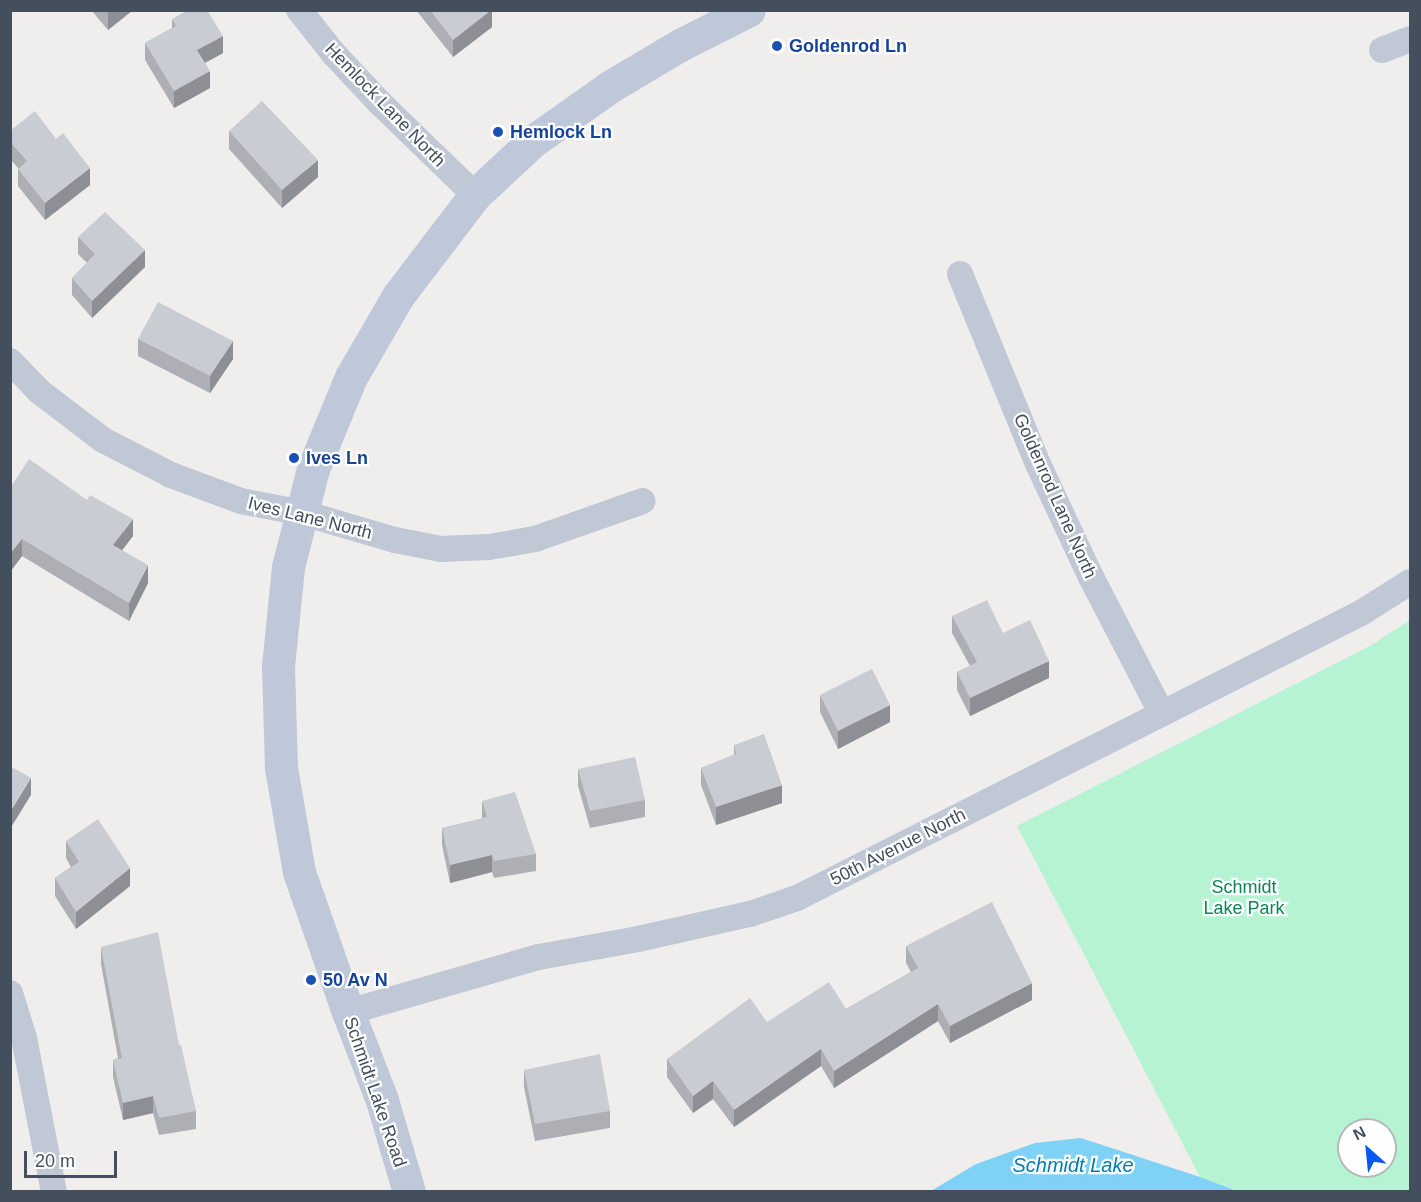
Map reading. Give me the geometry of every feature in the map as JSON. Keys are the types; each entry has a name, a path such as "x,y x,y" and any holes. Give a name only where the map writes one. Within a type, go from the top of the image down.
{"street":[{"name":"Hemlock Lane North","path":"299,10 333,54 475,195"},
{"name":"Schmidt Lake Road","path":"409,1191 382,1100 298,872 281,768 278,666 288,567 313,469 351,377 398,296 475,195 533,141 611,86 680,45 748,10"},
{"path":"1382,50 1410,39"},
{"name":"Goldenrod Lane North","path":"960,274 1043,474 1091,577 1162,714"},
{"name":"Ives Lane North","path":"10,361 40,392 103,440 171,475 241,501 303,513 441,549 489,547 535,539 643,501"},
{"name":"50th Avenue North","path":"348,1012 538,957 638,939 750,914 796,898 1360,613 1410,582"},
{"path":"10,993 24,1038 54,1191"}],"green space":[{"name":"Schmidt Lake Park","path":"1410,620 1410,1191 1237,1191 1200,1177 1017,826 1370,646"}],"water":[{"name":"Schmidt Lake","path":"1081,1138 1237,1191 931,1191 976,1164 1035,1143"}],"building":[{"path":"188,10 207,10 223,36 197,50 210,71 174,91 145,43 176,26 172,19"},
{"path":"430,10 491,10 453,40"},
{"path":"262,101 318,160 282,190 229,131"},
{"path":"35,111 56,139 63,133 90,168 45,203 18,169 27,161 10,142 10,131"},
{"path":"105,212 145,250 92,301 72,278 95,254 78,237"},
{"path":"158,302 233,341 210,376 138,339"},
{"path":"29,459 87,500 90,495 133,519 113,545 148,565 129,603 22,539 10,554 10,484 12,485"},
{"path":"987,600 1003,633 1030,620 1049,661 970,698 957,672 977,662 952,616"},
{"path":"872,669 890,705 838,731 820,695"},
{"path":"764,734 782,785 716,807 701,768 736,754 734,745"},
{"path":"635,757 645,800 590,811 578,769"},
{"path":"10,766 31,778 10,812"},
{"path":"515,792 536,854 494,861 492,855 450,865 442,828 487,817 482,801"},
{"path":"98,819 130,868 76,912 55,878 79,862 66,841"},
{"path":"992,902 1032,983 950,1026 938,1004 834,1071 821,1049 734,1110 713,1081 693,1096 667,1059 750,998 767,1022 829,982 846,1009 918,968 906,946"},
{"path":"158,932 179,1045 181,1045 196,1111 159,1118 153,1096 123,1103 113,1060 122,1058 101,947"},
{"path":"600,1054 610,1111 535,1124 524,1070"}],"place":[{"name":"Goldenrod Ln","path":"777,46"},
{"name":"Hemlock Ln","path":"498,132"},
{"name":"Ives Ln","path":"294,458"},
{"name":"50 Av N","path":"311,980"}]}
